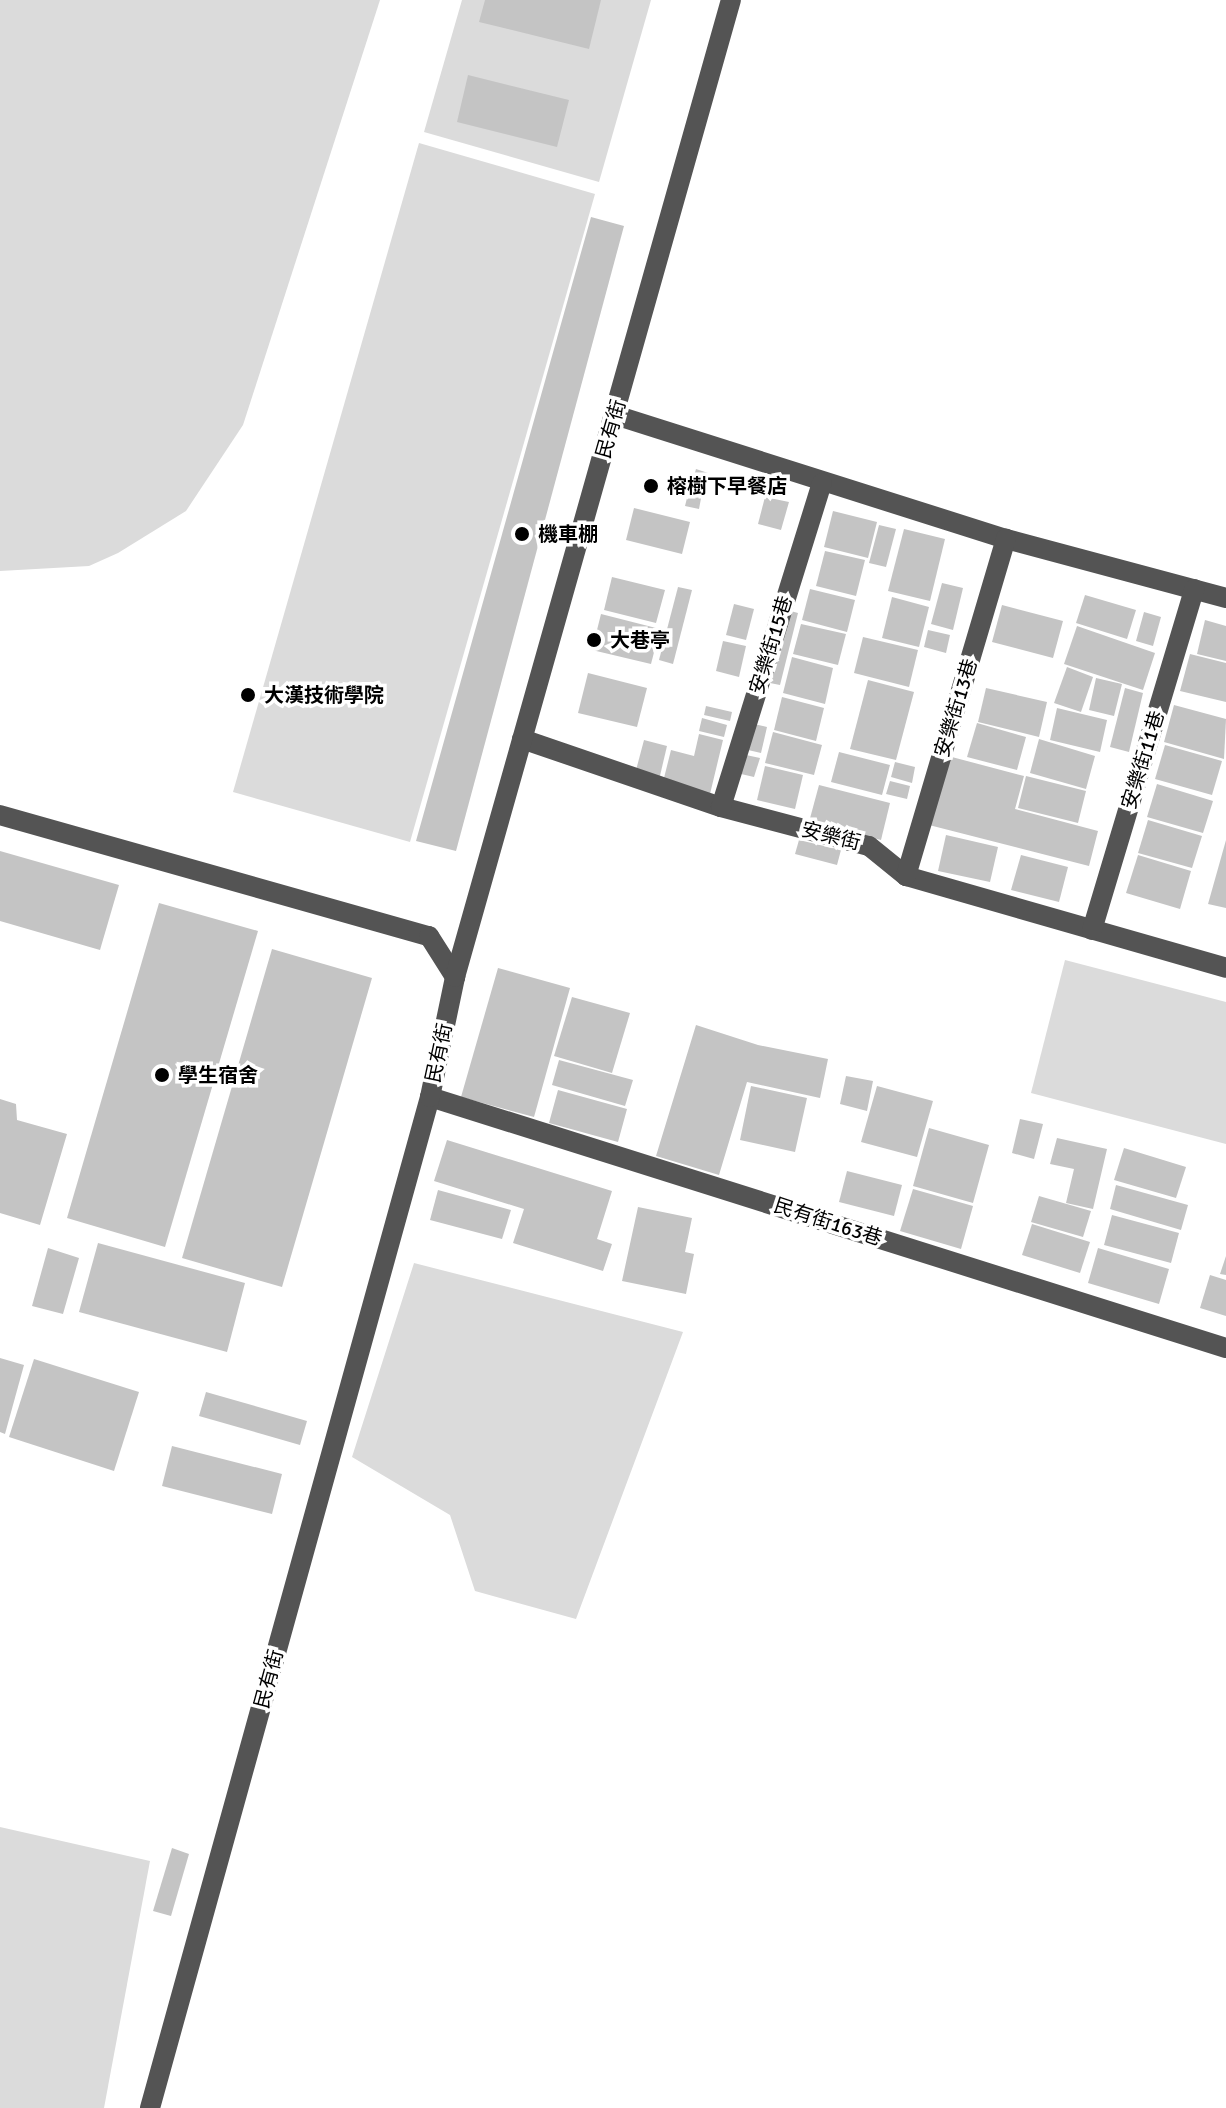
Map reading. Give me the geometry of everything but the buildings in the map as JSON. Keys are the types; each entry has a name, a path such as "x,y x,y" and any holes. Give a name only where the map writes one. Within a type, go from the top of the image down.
{"street":[{"name":"民有街","path":"150,2108 430,1097 455,977 731,0"},
{"path":"615,415 1006,539 1226,598"},
{"name":"安樂街15巷","path":"721,807 822,483"},
{"name":"安樂街13巷","path":"906,876 1006,539"},
{"name":"安樂街11巷","path":"1092,930 1194,589"},
{"name":"安樂街","path":"522,739 721,807 869,846 906,876 1226,968"},
{"path":"0,815 429,936 455,977"},
{"name":"民有街163巷","path":"430,1097 1226,1348"}],"shaded area":[{"path":"0,0 380,0 243,425 186,511 118,553 89,566 0,571"},
{"path":"462,0 651,0 599,182 424,132"},
{"path":"419,143 595,194 410,842 233,792"},
{"path":"1065,960 1226,1002 1226,1144 1031,1093"},
{"path":"414,1263 683,1332 576,1619 475,1591 450,1515 352,1457"},
{"path":"0,1827 150,1861 104,2108 0,2108"}],"place":[{"name":"榕樹下早餐店","path":"651,486"},
{"name":"機車棚","path":"522,534"},
{"name":"大巷亭","path":"594,640"},
{"name":"大漢技術學院","path":"248,695"},
{"name":"學生宿舍","path":"162,1075"}]}
